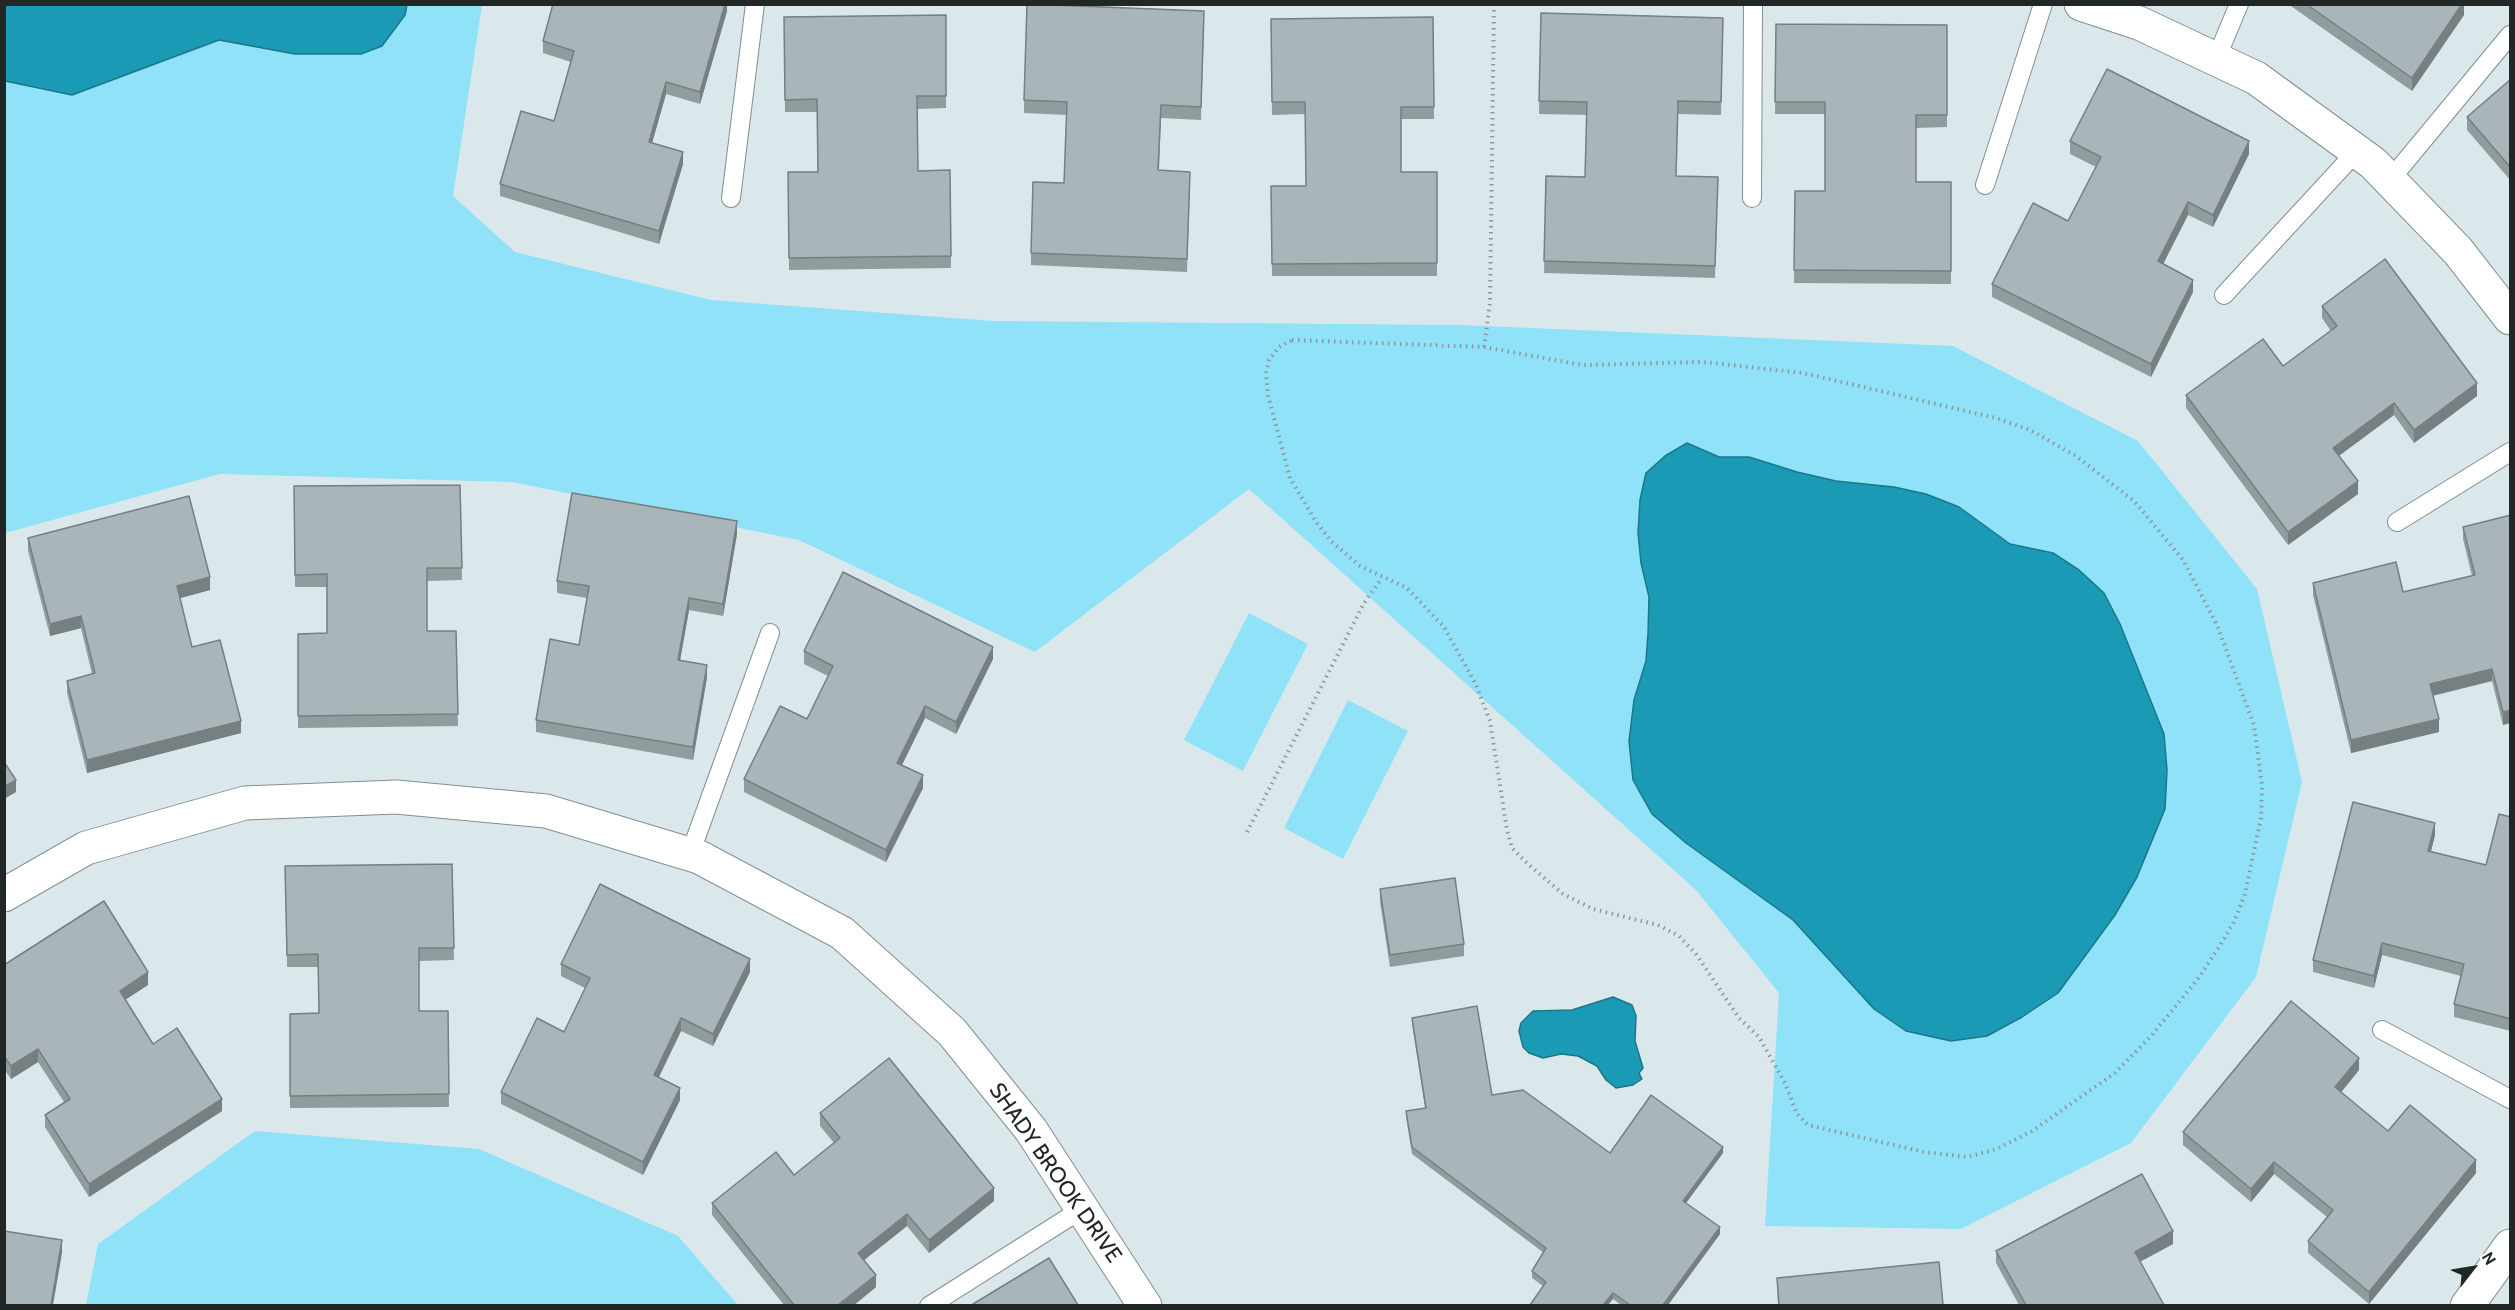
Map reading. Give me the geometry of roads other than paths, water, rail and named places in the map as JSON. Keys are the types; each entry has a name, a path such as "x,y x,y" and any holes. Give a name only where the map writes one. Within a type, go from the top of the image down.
{"street":[{"path":"2081,4 2139,23 2256,78 2357,151 2373,163 2458,251 2511,318"},
{"name":"SHADY BROOK DRIVE","path":"4,895 86,848 245,803 396,797 546,811 699,857 842,933 952,1032 1031,1130 1145,1305"},
{"path":"2467,1305 2511,1246"}],"lane":[{"path":"730,198 755,4"},
{"path":"1752,198 1753,4"},
{"path":"1985,185 2043,4"},
{"path":"2216,59 2239,4"},
{"path":"2390,180 2511,35"},
{"path":"2224,295 2357,151"},
{"path":"2397,522 2511,452"},
{"path":"690,854 770,633"},
{"path":"2382,1030 2511,1099"},
{"path":"929,1305 1082,1209"}]}
